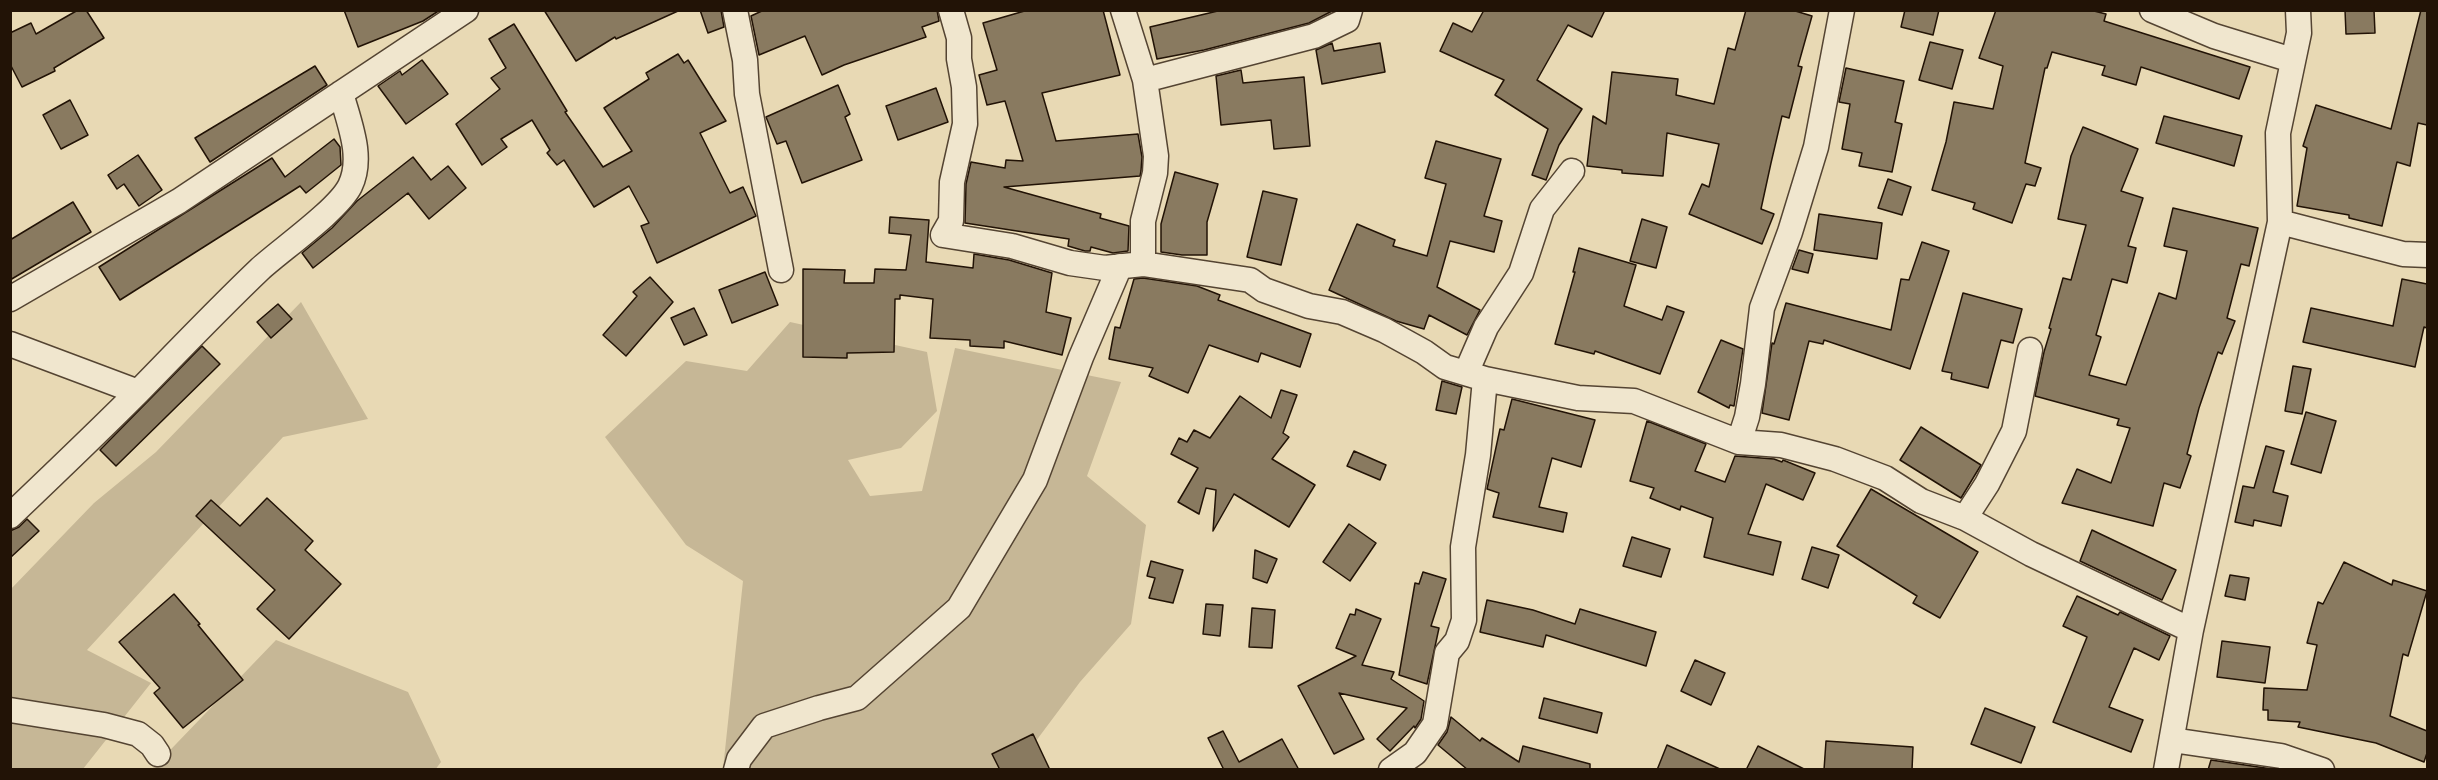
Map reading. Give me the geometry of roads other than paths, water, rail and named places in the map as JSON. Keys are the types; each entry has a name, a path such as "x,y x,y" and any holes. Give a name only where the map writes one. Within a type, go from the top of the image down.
{"street":[{"path":"10,299 179,201 466,10"},
{"path":"735,10 744,60 747,94 781,270"},
{"path":"951,10 959,38 965,124 952,183 951,221 943,235 1012,246 1070,263 1105,268 1131,265 1250,280 1264,290 1309,306 1342,312 1424,352 1446,367 1475,376 1578,398 1634,401 1738,442 1781,445 1835,459 1885,478 1921,501 1965,518 2031,554 2190,630"},
{"path":"736,770 739,759 764,726 857,698 959,608 1035,480 1081,357 1131,265 1155,173 1156,156 1145,80 1123,10"},
{"path":"1145,80 1314,36 1347,20 1350,10"},
{"path":"1738,442 1747,417 1753,384 1762,308 1790,232 1816,147 1842,10"},
{"path":"2152,10 2214,36 2292,60"},
{"path":"2166,770 2190,630 2280,222 2278,133 2299,33 2298,10"},
{"path":"10,516 262,267 330,210 349,188 357,168 341,93"},
{"path":"1391,770 1415,753 1435,724 1447,653 1458,641 1464,620 1463,547 1478,454 1475,376 1486,327 1521,273 1542,209 1572,171"},
{"path":"2280,222 2403,254 2427,255"},
{"path":"10,344 138,392"},
{"path":"1965,518 1987,484 2014,431 2030,350"},
{"path":"10,710 104,725 138,734 152,745 158,754"},
{"path":"2172,740 2322,770"}]}
